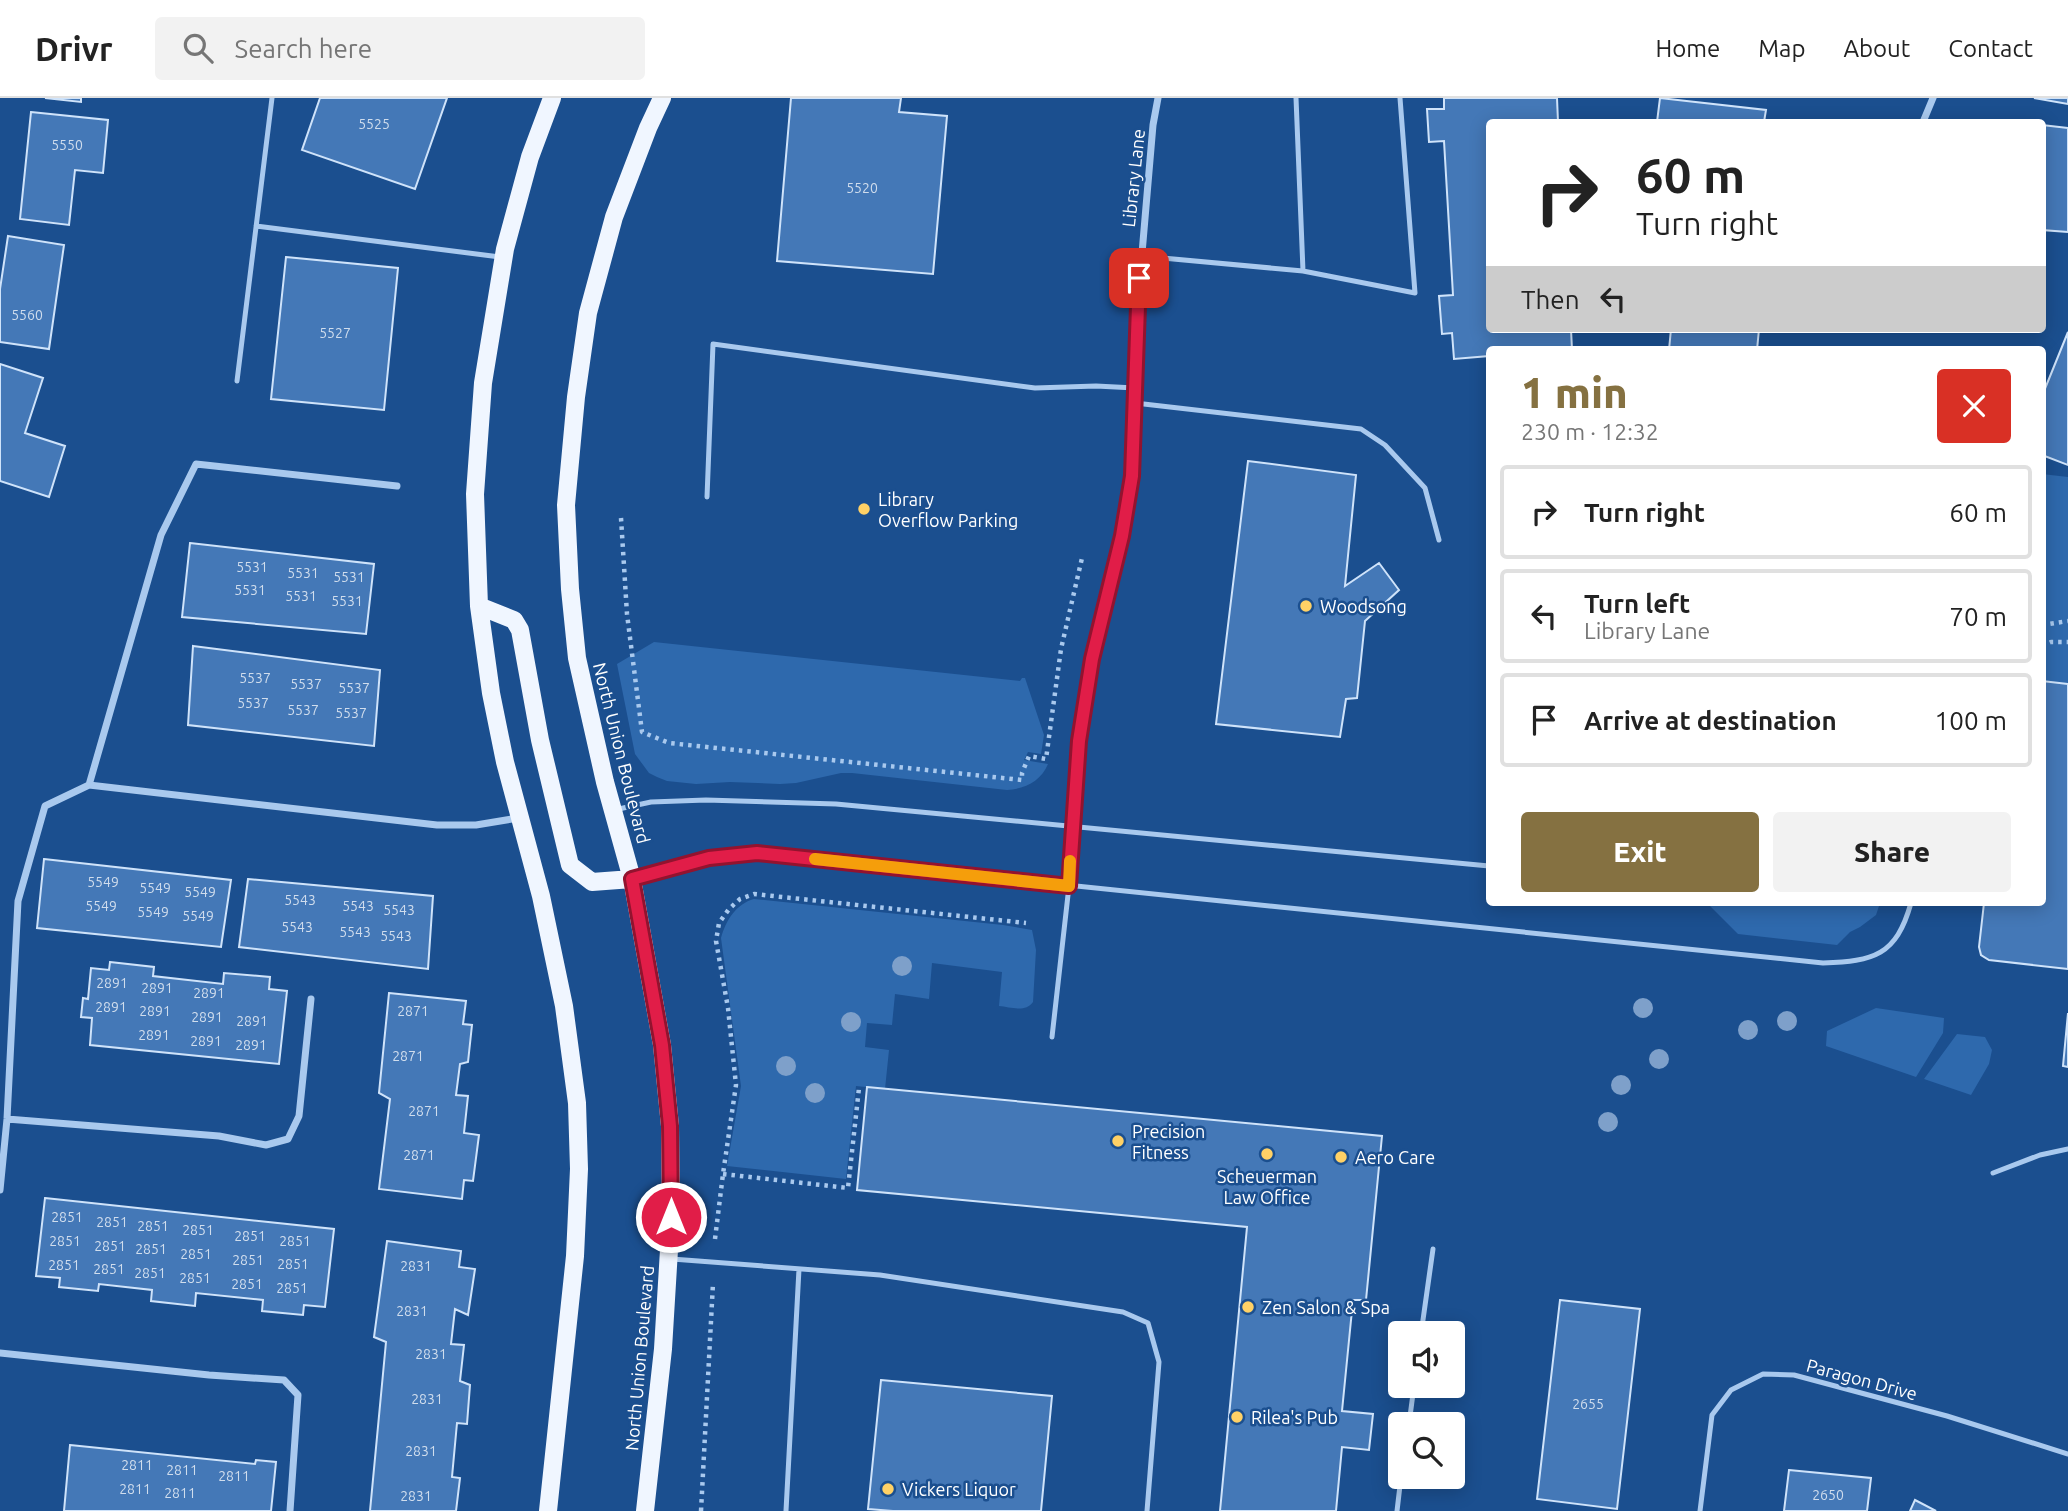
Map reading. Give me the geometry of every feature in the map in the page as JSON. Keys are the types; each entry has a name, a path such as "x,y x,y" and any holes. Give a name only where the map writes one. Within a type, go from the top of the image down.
{"main road":[{"path":"548,1511 575,1256 579,1169 577,1103 564,1006 541,896 491,692 479,606 475,494 483,383 503,258 530,158 552,98"},
{"name":"North Union Boulevard","path":"645,1511 663,1349 669,1258 670,1126 662,1045 632,879 577,658 566,505 576,397 588,313 614,217 662,98"},
{"path":"479,606 514,620 520,630 540,740 570,864 592,882 632,879"}],"street":[{"name":"Library Lane","path":"1069,886 1079,741 1092,659 1122,536 1132,476 1141,256 1158,98"},
{"path":"1924,119 1933,98"},
{"path":"89,785 161,535 196,464 397,486"},
{"path":"0,1190 7,1119 18,901 45,806 89,785 437,825 476,825 520,818"},
{"path":"7,1119 219,1136 266,1145 288,1139 299,1116 311,999"},
{"path":"0,1353 209,1375 284,1380 298,1395 290,1511"}],"lane":[{"path":"237,381 272,98"},
{"path":"1296,98 1304,271"},
{"path":"1141,256 1304,271 1415,293 1400,98"},
{"path":"256,226 503,258"},
{"path":"707,497 713,344 1035,388 1135,388"},
{"path":"1135,403 1361,429 1385,445 1425,488 1439,540"},
{"path":"613,810 650,802 706,800 836,804 1486,866"},
{"path":"632,879 709,858 757,853 1823,964 1853,962 1884,952 1904,928 1910,906"},
{"path":"1052,1037 1069,886"},
{"path":"1993,1173 2040,1155 2068,1149"},
{"path":"1423,1321 1433,1249"},
{"path":"669,1258 880,1275 1123,1312 1147,1324 1159,1362 1147,1511"},
{"path":"786,1511 799,1269"},
{"name":"Paragon Drive","path":"1700,1511 1712,1415 1731,1390 1763,1374 1807,1378 1947,1416 2068,1454"},
{"path":"1397,1511 1400,1489"}],"path":[{"path":"621,518 628,614 642,732 669,743 1022,780 1029,757 1046,759 1061,649 1082,558"},
{"path":"2046,624 2068,621"},
{"path":"2046,644 2068,642"},
{"path":"701,1511 716,1229 736,1085 716,941 719,923 740,899 754,894 1026,923"},
{"path":"723,1174 848,1188 859,1088"}],"shaded area":[{"path":"2046,474 2068,477 2068,684 2046,681"},
{"path":"654,642 1020,681 1025,678 1044,735 1041,754 1028,752 1024,760 1048,764 1032,783 1007,790 852,773 780,784 696,784 667,781 649,773 635,754 617,664"},
{"path":"754,899 1032,930 1036,950 1033,1002 1022,1008 999,1006 1002,972 932,963 929,999 895,994 892,1025 867,1023 865,1047 889,1050 885,1089 856,1086 846,1179 727,1166 741,1086 721,938 733,914"},
{"path":"1710,906 1879,906 1876,915 1850,932 1837,945 1738,934"},
{"path":"1876,1008 1944,1018 1943,1033 1916,1077 1826,1046 1827,1031"},
{"path":"1957,1034 1985,1037 1992,1050 1989,1064 1971,1095 1924,1079"}],"building":[{"path":"45,98 81,98 81,102"},
{"path":"320,98 447,98 415,189 302,150"},
{"path":"791,98 901,98 899,112 947,116 933,274 777,261"},
{"path":"1444,98 1557,98 1558,119 1486,119 1486,333 1571,333 1572,346 1486,346 1486,356 1454,359 1452,333 1442,334 1439,296 1453,295 1444,141 1429,142 1427,109 1444,109"},
{"path":"1660,98 1766,110 1764,119 1657,119"},
{"path":"2034,98 2068,98 2068,104"},
{"path":"31,112 108,120 103,173 75,170 69,225 20,219"},
{"path":"2046,125 2068,128 2068,232 2046,230"},
{"path":"8,236 64,245 49,349 0,342 0,289"},
{"path":"286,257 398,268 384,410 271,399"},
{"path":"2068,332 2068,465 2046,457 2046,386"},
{"path":"1671,333 1759,333 1757,346 1669,346"},
{"path":"0,364 43,378 25,433 65,446 49,497 0,481"},
{"name":"Woodsong","path":"1248,461 1356,475 1345,586 1379,563 1399,590 1365,621 1357,698 1346,699 1340,737 1216,724"},
{"path":"190,543 374,564 366,634 182,617"},
{"path":"193,646 380,670 374,746 188,725"},
{"path":"2046,681 2068,684 2068,969 1989,960 1981,955 1979,947 1984,906 2046,906"},
{"path":"44,859 231,880 221,947 37,928"},
{"path":"248,879 433,896 428,969 239,947"},
{"path":"110,962 154,967 153,976 223,984 224,973 270,977 269,989 287,991 279,1064 90,1045 92,1018 81,1017 83,998 88,999 91,968 109,970"},
{"path":"389,993 466,1001 463,1024 472,1025 468,1062 460,1064 456,1095 468,1096 464,1133 479,1135 473,1181 464,1180 462,1199 379,1189 390,1099 379,1093"},
{"path":"2068,1013 2068,1067 2063,1066"},
{"path":"867,1087 1382,1136 1366,1300 1353,1300 1342,1411 1373,1414 1369,1450 1342,1447 1336,1511 1220,1511 1247,1227 857,1190"},
{"path":"45,1198 334,1229 325,1307 304,1305 303,1315 262,1311 263,1300 196,1293 195,1306 151,1301 152,1290 99,1284 98,1291 59,1287 60,1278 36,1276"},
{"path":"387,1241 461,1251 459,1267 475,1269 468,1315 455,1309 451,1344 464,1345 460,1381 470,1385 467,1424 457,1423 452,1477 460,1478 456,1511 370,1511 386,1342 374,1337"},
{"path":"1560,1300 1640,1309 1617,1509 1537,1499"},
{"path":"881,1380 1052,1396 1041,1511 868,1509"},
{"path":"70,1445 255,1464 256,1460 276,1462 271,1511 64,1511"},
{"path":"1789,1470 1871,1478 1867,1511 1784,1511"},
{"path":"1915,1500 1936,1511 1910,1511"}],"slow traffic":[{"path":"815,859 1069,886 1070,861"}],"place":[{"name":"Library Overflow Parking","path":"864,509"},
{"name":"Woodsong","path":"1306,606"},
{"name":"Precision Fitness","path":"1118,1141"},
{"name":"Scheuerman Law Office","path":"1267,1154"},
{"name":"Aero Care","path":"1341,1157"},
{"name":"Zen Salon & Spa","path":"1248,1307"},
{"name":"Rilea's Pub","path":"1237,1417"},
{"name":"Vickers Liquor","path":"888,1489"}],"route":[{"path":"671,1217 670,1126 662,1045 632,879 709,858 757,853 1069,886 1079,741 1092,659 1122,536 1132,476 1139,278"}]}
